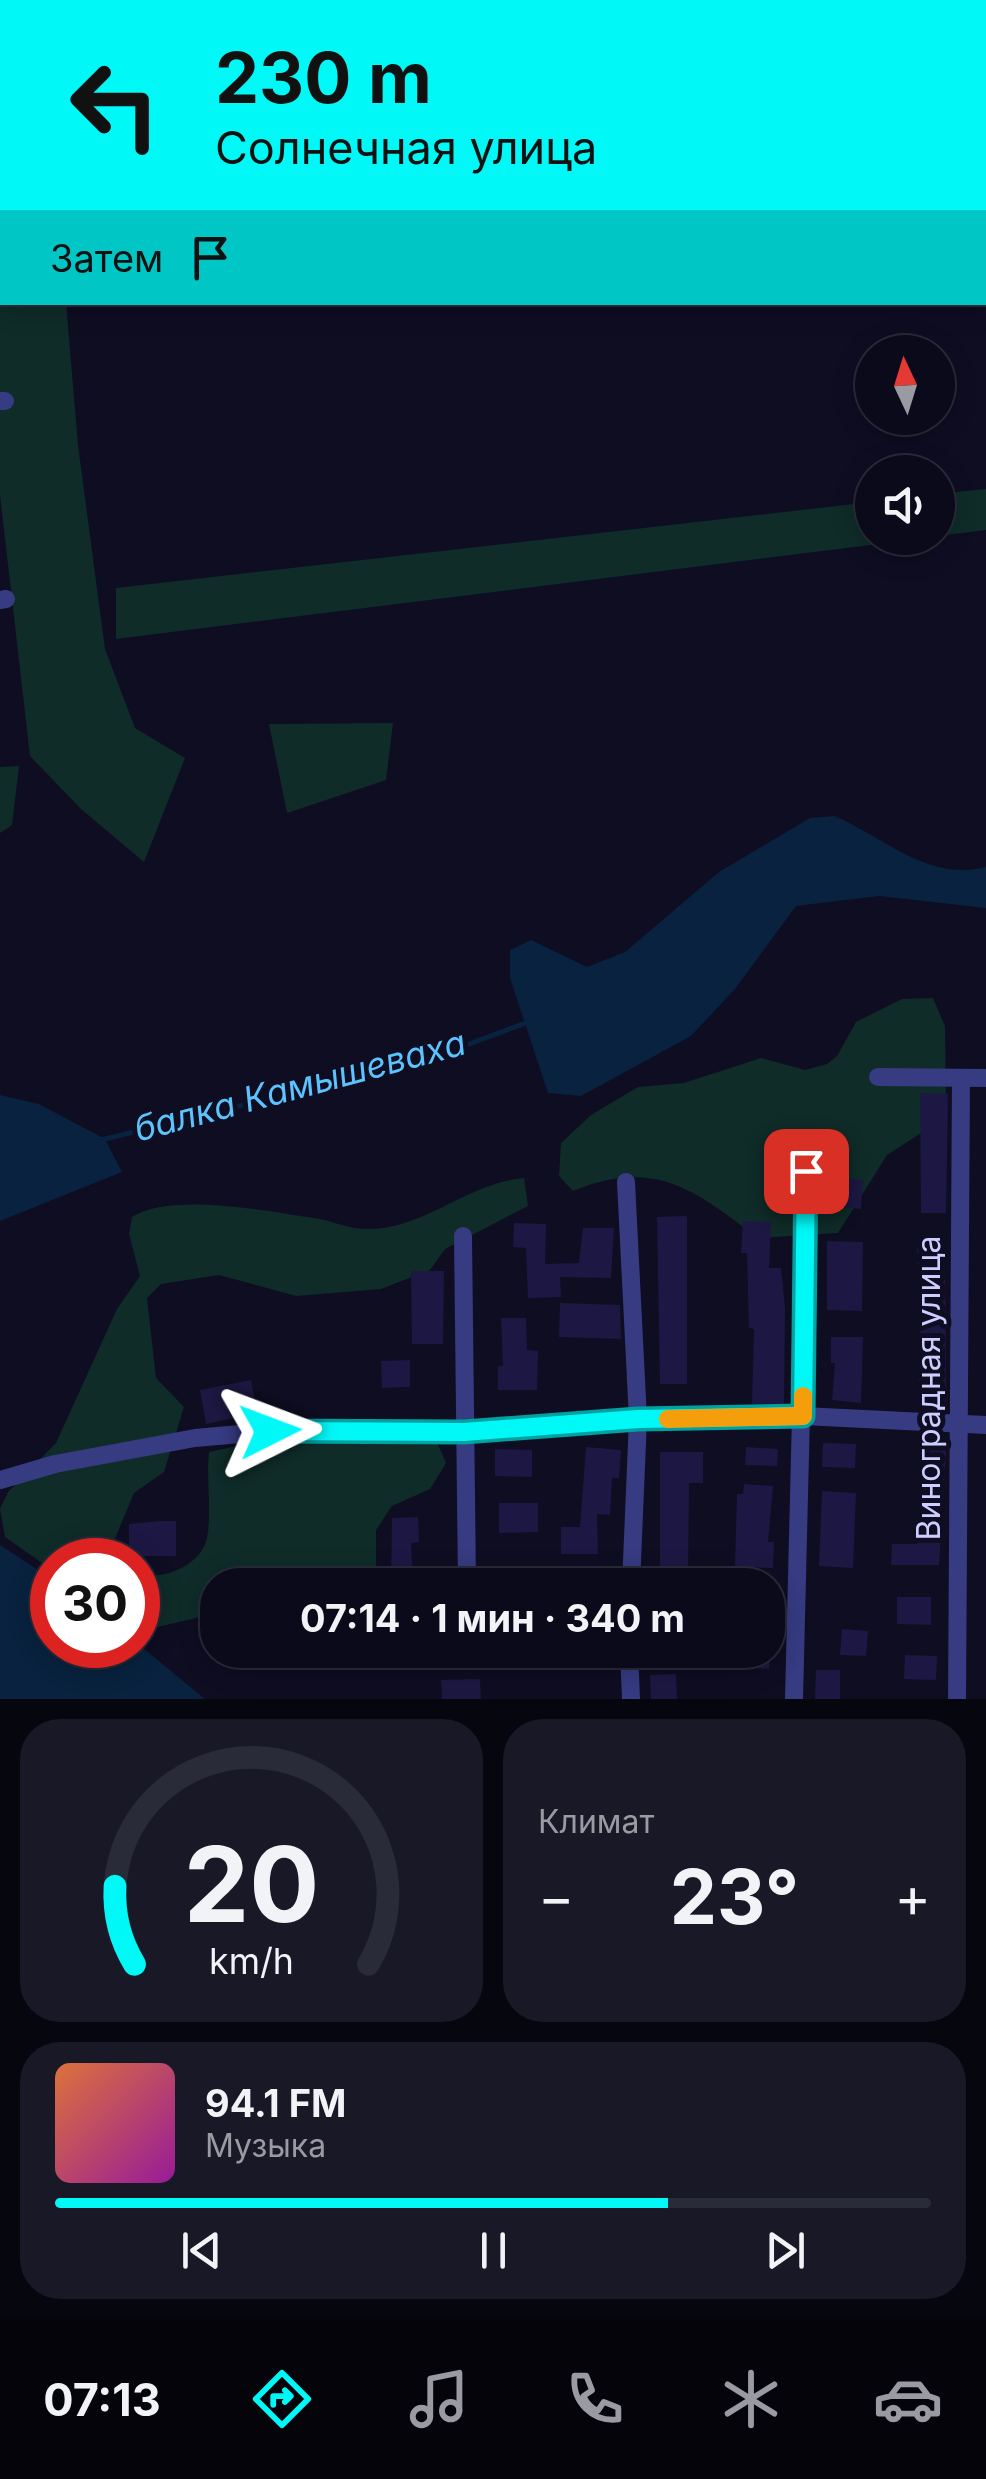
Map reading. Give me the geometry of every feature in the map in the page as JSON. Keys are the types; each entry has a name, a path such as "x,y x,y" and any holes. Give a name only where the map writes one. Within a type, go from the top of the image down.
{"street":[{"path":"878,1077 986,1078"},
{"name":"Виноградная улица","path":"957,1699 960,1078"},
{"path":"794,1699 806,1171"},
{"path":"626,1182 638,1419 632,1568"},
{"path":"463,1236 467,1568"},
{"path":"0,1480 54,1464 195,1438 308,1428 464,1432 638,1419 803,1416 986,1426"},
{"path":"629,1668 631,1699"}],"green space":[{"path":"0,305 66,305 78,445 105,649 135,728 185,758 144,862 81,809 30,756 0,495"},
{"path":"986,489 986,530 955,534 955,492"},
{"path":"855,504 855,547 116,639 116,588"},
{"path":"393,723 386,780 287,813 269,724"},
{"path":"19,766 12,825 0,833 0,767"},
{"path":"933,998 945,1026 946,1104 929,1128 887,1155 838,1233 757,1238 713,1205 672,1184 650,1178 627,1178 573,1191 559,1176 561,1143 591,1115 638,1087 684,1083 761,1058 805,1070 827,1064 837,1056 856,1022 902,999"},
{"path":"524,1178 528,1206 445,1249 430,1270 381,1289 296,1296 219,1275 161,1284 147,1298 156,1378 184,1407 164,1472 134,1493 115,1538 30,1538 30,1555 5,1537 0,1509 8,1492 56,1443 117,1309 140,1276 129,1234 132,1217 170,1206 220,1205 319,1219 359,1229 386,1228 504,1181"},
{"path":"402,1439 437,1442 446,1463 430,1489 392,1506 376,1530 376,1568 200,1568 200,1617 160,1626 160,1575 189,1564 207,1538 209,1452 242,1445"}],"water":[{"path":"834,816 925,863 965,870 986,867 986,908 879,896 796,906 735,989 691,1036 581,1096 548,1093 510,978 510,950 531,940 587,967 625,952 719,872 810,818"},
{"path":"0,1095 39,1104 105,1139 122,1172 0,1221"},
{"path":"0,1545 30,1565 30,1668 160,1668 160,1662 205,1699 0,1699"}],"building":[{"path":"920,1093 948,1094 946,1213 921,1213"},
{"path":"828,1178 863,1180 861,1209 826,1206"},
{"path":"687,1216 687,1384 660,1384 657,1217"},
{"path":"743,1221 771,1222 769,1268 781,1268 785,1308 784,1404 752,1404 754,1329 749,1328 747,1253 741,1253"},
{"path":"514,1223 546,1224 545,1264 579,1263 583,1228 614,1228 611,1278 560,1277 561,1297 528,1298 526,1248 513,1247"},
{"path":"827,1241 863,1242 862,1311 827,1310"},
{"path":"945,1247 946,1402 917,1400 921,1320 917,1248"},
{"path":"411,1271 444,1271 443,1344 412,1344"},
{"path":"560,1303 620,1305 621,1339 559,1337"},
{"path":"501,1318 526,1318 527,1350 538,1351 537,1390 498,1390 498,1366 503,1366"},
{"path":"831,1337 863,1337 861,1403 832,1400 835,1363 831,1363"},
{"path":"410,1360 410,1387 382,1388 381,1361"},
{"path":"251,1380 257,1413 206,1424 200,1390"},
{"path":"823,1443 856,1444 855,1468 822,1467"},
{"path":"586,1447 621,1450 619,1478 612,1478 610,1515 597,1514 598,1554 561,1554 561,1527 580,1527"},
{"path":"746,1447 778,1449 777,1466 745,1465"},
{"path":"495,1449 532,1450 532,1477 495,1476"},
{"path":"922,1449 946,1450 939,1565 891,1565 892,1544 917,1544 921,1535"},
{"path":"660,1452 703,1452 703,1483 689,1483 688,1568 660,1568"},
{"path":"744,1484 773,1486 768,1542 774,1542 773,1568 735,1567 737,1494 743,1494"},
{"path":"822,1491 856,1493 853,1568 819,1566"},
{"path":"499,1503 538,1503 538,1532 499,1533"},
{"path":"418,1517 419,1542 411,1543 412,1568 391,1568 392,1518"},
{"path":"176,1521 176,1556 160,1556 160,1538 129,1538 129,1524"},
{"path":"897,1597 931,1597 931,1625 897,1624"},
{"path":"842,1629 868,1631 866,1656 840,1655"},
{"path":"905,1655 937,1656 936,1680 904,1679"},
{"path":"816,1670 840,1670 840,1699 815,1699"},
{"path":"676,1674 677,1699 651,1699 650,1675"},
{"path":"480,1679 481,1699 442,1699 441,1680"}],"waterway":[{"name":"балка Камышеваха","path":"101,1140 429,1059 528,1022"}],"slow traffic":[{"path":"668,1419 803,1416 803,1396"}],"route":[{"path":"270,1431 308,1428 464,1432 638,1419 803,1416 806,1171"}]}
